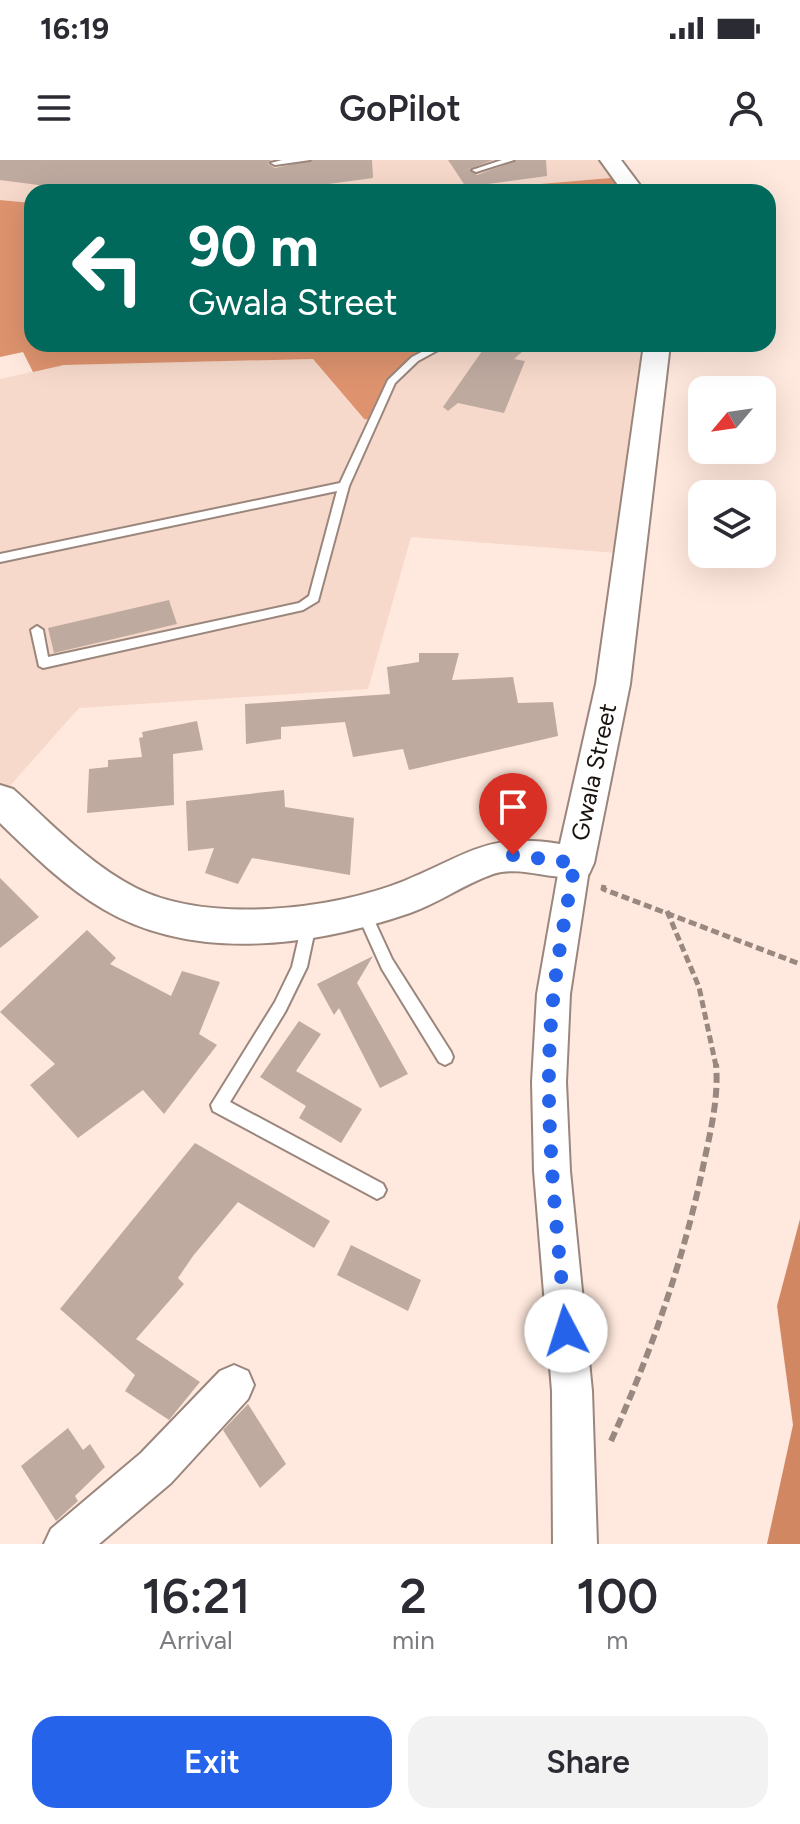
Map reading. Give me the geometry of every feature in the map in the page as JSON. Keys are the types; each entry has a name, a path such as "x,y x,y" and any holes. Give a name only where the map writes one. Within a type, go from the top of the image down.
{"street":[{"path":"610,160 628,184"},
{"name":"Gwala Street","path":"0,800 81,872 138,908 199,926 310,920 363,911 443,883 484,862 513,855 575,863 613,684 656,352"},
{"path":"575,863 559,948 550,1037 549,1091 550,1144 572,1393 575,1544"},
{"path":"66,1544 156,1468 234,1385"}],"lane":[{"path":"275,163 306,160"},
{"path":"476,170 510,160"},
{"path":"37,630 43,663 303,606 314,598 344,486 391,382 415,359 429,352"},
{"path":"0,558 344,486"},
{"path":"363,911 387,964 445,1057"},
{"path":"310,920 299,967 280,1007 219,1105 377,1190"}],"path":[{"path":"609,891 800,964"},
{"path":"606,1452 644,1361 671,1281 700,1184 716,1091 716,1068 708,1021 695,976 667,911"}],"shaded area":[{"path":"0,160 610,160 622,177 541,184 24,184 24,202 0,200"},
{"path":"622,177 627,184 541,184"},
{"path":"0,200 24,202 24,352 430,352 399,374 373,420 364,419 313,359 64,365 33,372 23,352 0,357"},
{"path":"428,352 656,352 630,554 411,537 368,689 79,708 0,797 0,379 64,365 313,359 363,419 390,382 415,359"},
{"path":"800,1219 800,1544 767,1544 793,1425 777,1306"}],"building":[{"path":"0,160 271,160 268,164 275,168 313,160 372,160 373,178 328,184 31,184 0,180"},
{"path":"448,160 493,160 469,169 477,175 517,160 546,160 547,176 464,184"},
{"path":"481,352 522,352 514,359 525,361 504,413 458,403 448,411 443,407"},
{"path":"169,600 177,624 54,653 48,628"},
{"path":"419,653 459,653 452,680 513,677 518,703 553,702 558,736 409,770 403,749 353,757 345,722 281,727 281,739 246,744 245,704 390,694 387,667 419,662"},
{"path":"197,721 203,750 173,754 174,805 87,813 89,769 108,767 108,760 142,757 139,738 143,737 142,732"},
{"path":"284,790 285,807 354,818 350,875 252,858 238,884 205,873 214,848 188,851 186,801"},
{"path":"0,878 39,917 0,948"},
{"path":"87,930 116,958 110,964 171,996 182,971 220,982 199,1034 217,1045 164,1114 143,1090 78,1138 30,1085 55,1064 0,1012"},
{"path":"373,956 357,983 408,1074 380,1088 339,1008 334,1015 317,984"},
{"path":"299,1021 321,1034 296,1071 362,1109 341,1143 299,1118 306,1106 260,1077"},
{"path":"195,1143 330,1221 314,1248 238,1202 193,1256 178,1278 184,1284 136,1339 200,1382 169,1420 125,1391 135,1375 60,1309"},
{"path":"351,1245 421,1280 408,1311 337,1275"},
{"path":"248,1404 286,1464 260,1488 223,1430"},
{"path":"68,1428 83,1450 90,1444 105,1467 75,1496 78,1501 56,1521 21,1466"}],"route":[{"path":"513,855 575,863 559,948 550,1037 550,1144 566,1331"}]}
